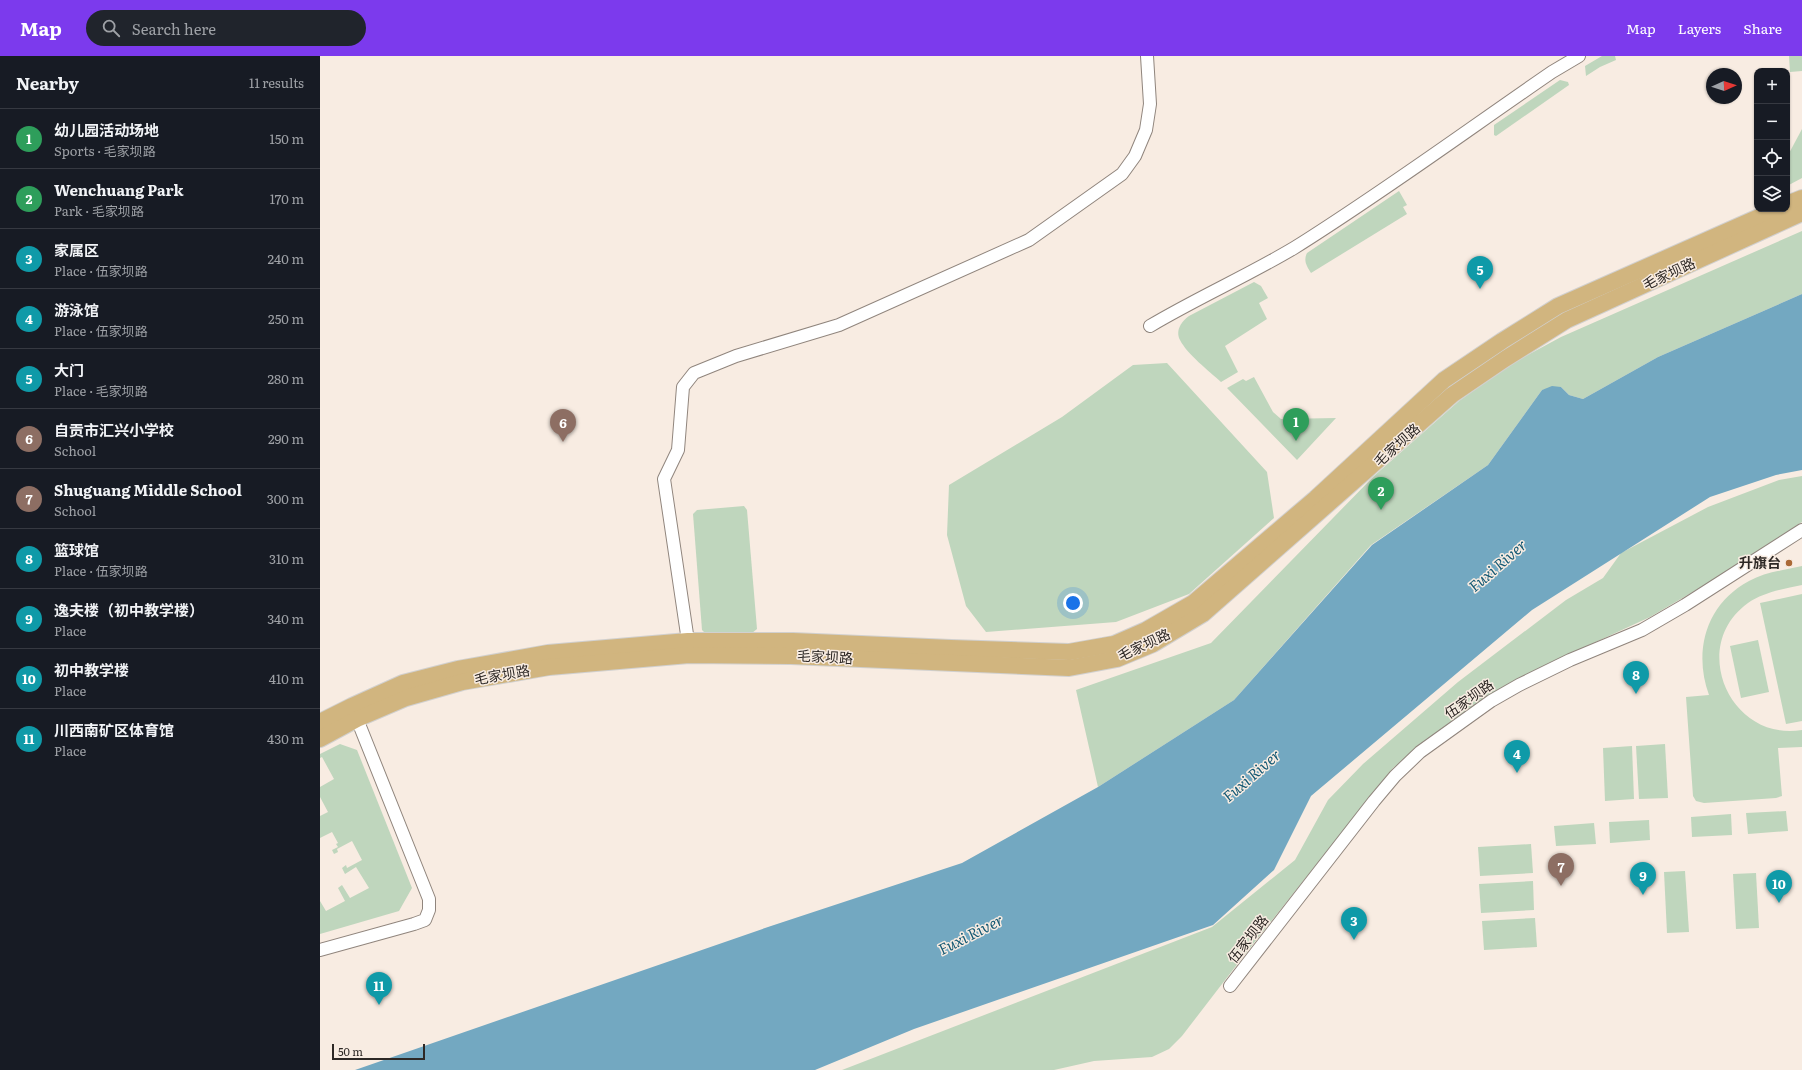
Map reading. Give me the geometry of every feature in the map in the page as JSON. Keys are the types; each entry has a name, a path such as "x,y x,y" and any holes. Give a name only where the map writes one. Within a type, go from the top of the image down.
{"main road":[{"path":"1790,203 1802,198"},
{"name":"毛家坝路","path":"320,722 402,683 458,669 548,653 688,641 793,641 1069,652 1114,644 1146,630 1194,603 1316,498 1356,459 1444,380 1502,341 1558,306 1770,212"},
{"name":"毛家坝路","path":"320,739 357,719 406,698 462,682 549,667 690,655 791,656 1069,668 1117,659 1153,644 1203,614 1452,395 1505,359 1566,320 1802,213"}],"street":[{"path":"688,641 664,479 678,450 683,387 694,373 736,356 839,325 1029,240 1122,174 1136,156 1146,130 1150,104 1147,56"},
{"path":"1150,326 1187,304 1293,248 1374,195 1552,72 1579,56"},
{"name":"伍家坝路","path":"1230,986 1374,801 1395,776 1420,752 1491,701 1519,684 1570,660 1642,630 1686,605 1802,530"},
{"path":"320,950 425,920 429,910 429,899 357,719"}],"green space":[{"path":"1602,56 1615,56 1616,60 1600,67 1586,76 1585,66"},
{"path":"1789,56 1802,56 1802,71 1790,72"},
{"path":"1560,80 1568,82 1569,85 1496,136 1494,135 1494,125"},
{"path":"1802,129 1802,178 1790,184 1790,176 1790,151"},
{"path":"1399,191 1407,205 1403,207 1407,214 1311,273 1305,261 1307,253"},
{"path":"1802,231 1802,294 1658,357 1583,399 1569,395 1561,387 1542,390 1488,465 1371,545 1234,700 1098,787 1076,690 1211,643 1374,476 1459,401 1511,364 1561,337"},
{"path":"1254,282 1261,286 1268,298 1259,303 1267,319 1225,346 1238,372 1221,382 1183,345 1178,333 1179,329 1184,320 1189,316"},
{"path":"1167,363 1267,472 1274,518 1189,594 1116,622 986,632 966,606 947,535 949,485 1062,417 1133,365"},
{"path":"1254,377 1273,412 1281,419 1336,418 1297,460 1227,388 1243,379 1246,381"},
{"path":"1802,476 1802,522 1708,583 1650,617 1533,671 1462,714 1393,768 1182,1036 1169,1049 1152,1057 1094,1061 1054,1070 842,1070 1212,927 1295,860 1328,800 1363,764 1458,682 1566,600 1603,578 1621,553 1708,507 1779,480"},
{"path":"744,506 747,510 757,629 752,633 707,635 702,630 693,514 697,510"},
{"path":"1802,566 1802,585 1767,594 1748,603 1730,621 1721,643 1720,665 1726,687 1737,706 1755,721 1777,730 1802,730 1802,747 1778,748 1782,796 1776,798 1704,803 1696,801 1693,796 1686,697 1709,695 1704,678 1702,662 1703,646 1707,630 1713,616 1722,602 1734,591 1749,581 1768,573"},
{"path":"1802,594 1802,721 1786,724 1760,603"},
{"path":"1758,640 1769,692 1741,698 1730,646"},
{"path":"340,744 357,750 412,888 399,911 320,934 320,901 326,911 345,901 338,888 342,885 350,898 369,888 356,867 345,874 342,868 346,865 347,868 362,860 352,841 337,849 338,852 334,854 332,850 338,847 336,844 338,843 332,832 320,838 320,816 328,812 320,797 320,787 334,779 322,757 320,758 320,754"},
{"path":"1665,744 1668,798 1639,799 1636,746"},
{"path":"1632,746 1634,799 1605,801 1603,748"},
{"path":"1786,811 1788,831 1748,834 1746,813"},
{"path":"1731,814 1732,835 1692,837 1691,817"},
{"path":"1649,820 1650,840 1610,843 1609,822"},
{"path":"1594,823 1596,844 1556,846 1554,826"},
{"path":"1531,844 1533,873 1480,876 1478,847"},
{"path":"1685,871 1689,932 1667,933 1664,872"},
{"path":"1756,873 1759,928 1736,929 1733,874"},
{"path":"1533,881 1534,910 1481,913 1479,884"},
{"path":"1535,918 1537,947 1484,950 1482,921"}],"water":[{"name":"Fuxi River","path":"1802,294 1802,470 1776,475 1710,497 1532,610 1311,796 1274,870 1213,925 914,1029 815,1070 355,1070 771,926 962,863 1098,787 1234,700 1372,545 1488,465 1542,390 1552,386 1561,387 1569,395 1583,399 1658,357"}],"place":[{"name":"大门","path":"1480,289"},
{"name":"幼儿园活动场地","path":"1296,441"},
{"name":"自贡市汇兴小学校","path":"563,442"},
{"name":"Wenchuang Park","path":"1381,510"},
{"name":"升旗台","path":"1789,563"},
{"name":"篮球馆","path":"1636,694"},
{"name":"游泳馆","path":"1517,773"},
{"name":"Shuguang Middle School","path":"1561,886"},
{"name":"逸夫楼（初中教学楼）","path":"1643,895"},
{"name":"初中教学楼","path":"1779,903"},
{"name":"家属区","path":"1354,940"},
{"name":"川西南矿区体育馆","path":"379,1005"}]}
